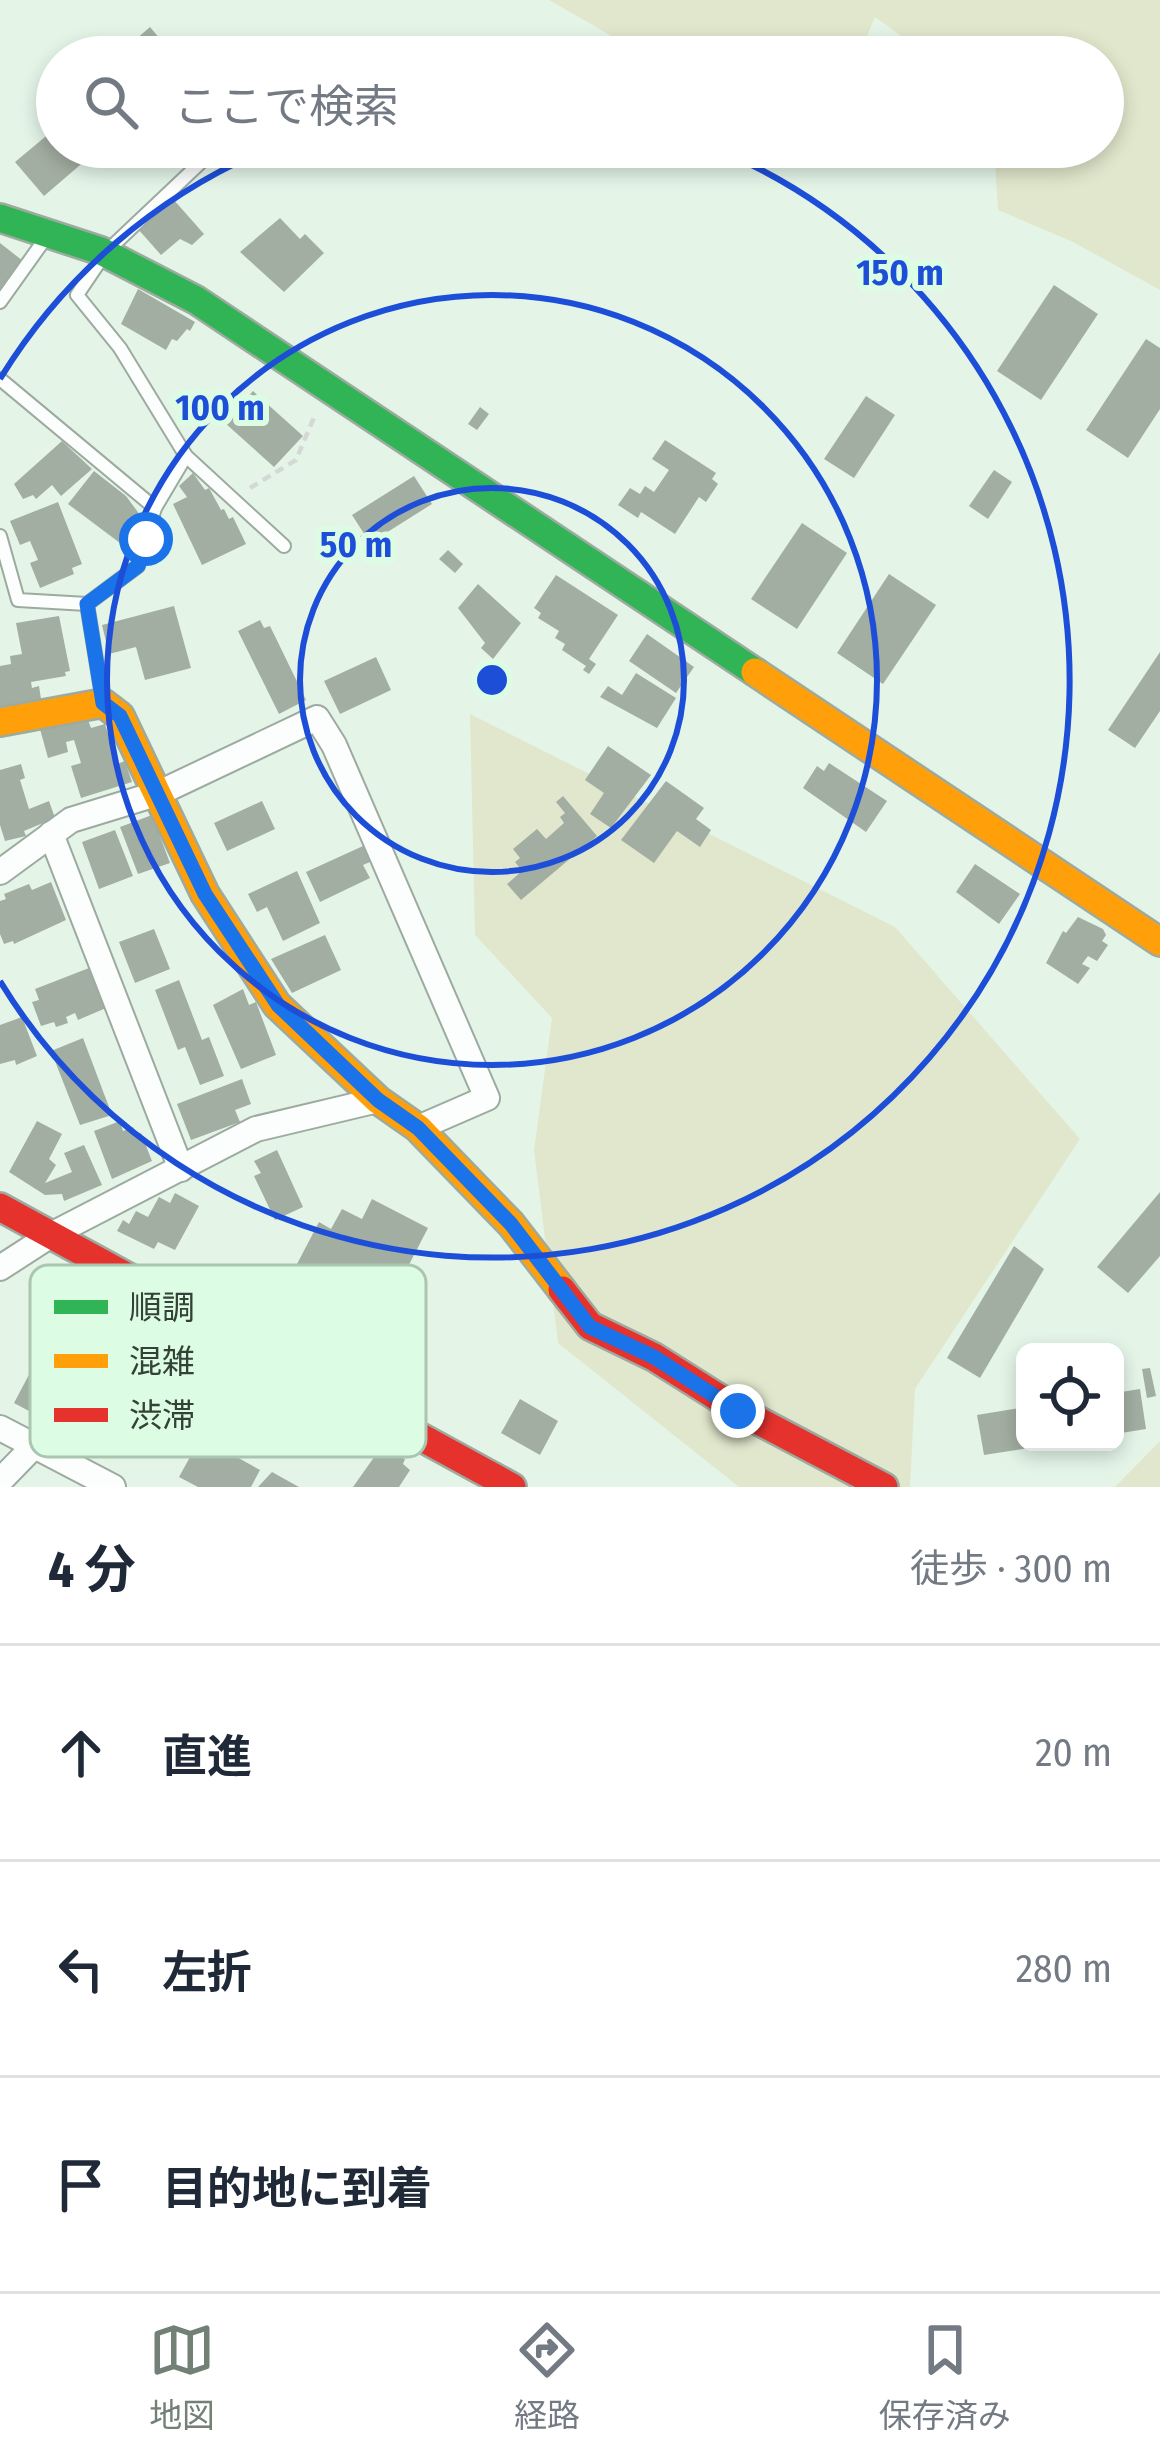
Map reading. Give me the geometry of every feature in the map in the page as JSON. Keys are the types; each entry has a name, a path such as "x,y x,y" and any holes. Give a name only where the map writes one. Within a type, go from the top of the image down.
{"street":[{"path":"0,218 106,252 196,300 1160,942"},
{"path":"0,722 103,703 120,716 205,894 278,1005 378,1100 418,1128 511,1224 590,1327 654,1357 738,1411 884,1487"},
{"path":"0,872 71,820 159,793 317,718 334,745 487,1098 418,1128"},
{"path":"51,834 181,1169"},
{"path":"0,1268 51,1235 256,1129 378,1100"},
{"path":"0,1208 106,1265"},
{"path":"0,1428 30,1444"},
{"path":"426,1440 512,1487"},
{"path":"0,1481 30,1450"},
{"path":"55,1457 113,1487"}],"lane":[{"path":"195,168 106,252 77,295 120,348 185,456 284,546"},
{"path":"0,302 50,231"},
{"path":"0,379 155,508"},
{"path":"0,536 18,600 87,604 138,566 155,508 185,456"},
{"path":"87,604 103,703"}],"path":[{"path":"233,500 296,460 327,388"}],"green space":[{"path":"549,0 1160,0 1160,290 1073,242 998,210 995,168 1124,168 1124,36 901,36 875,17 867,36 612,36"},
{"path":"470,714 895,927 1080,1139 915,1389 910,1487 739,1487 558,1343 534,1150 552,1018 475,935"},
{"path":"1160,1441 1160,1487 1115,1487"}],"building":[{"path":"36,144 36,168 77,168 44,196 15,162"},
{"path":"173,199 204,234 192,245 180,239 161,255 138,229"},
{"path":"280,218 300,239 305,234 324,253 284,292 240,252"},
{"path":"0,243 23,261 0,292"},
{"path":"1054,285 1098,314 1041,400 997,371"},
{"path":"138,289 195,322 177,341 172,339 166,350 121,324"},
{"path":"1146,339 1160,348 1160,409 1128,458 1086,430"},
{"path":"253,391 303,436 274,467 225,423"},
{"path":"866,396 895,415 854,478 824,459"},
{"path":"480,407 489,414 477,430 468,424"},
{"path":"665,440 716,473 712,479 718,484 706,502 699,497 675,534 641,512 638,518 618,505 630,488 640,494 645,486 654,492 669,470 652,459"},
{"path":"62,441 92,469 61,496 52,485 36,499 33,495 23,499 14,484"},
{"path":"994,470 1012,482 988,519 969,506"},
{"path":"94,471 126,496 143,519 124,546 68,504"},
{"path":"193,473 229,519 233,517 246,544 202,565 173,504 187,497 179,486"},
{"path":"414,476 432,504 370,543 352,515"},
{"path":"58,502 82,564 72,568 74,574 40,588 30,563 38,560 30,541 20,545 10,521"},
{"path":"802,523 847,553 797,629 751,599"},
{"path":"448,550 463,564 455,573 439,559"},
{"path":"889,574 936,605 883,684 837,653"},
{"path":"556,575 618,615 589,659 596,664 589,674 583,670 586,666 562,650 565,644 555,638 559,631 538,618 541,613 534,608"},
{"path":"478,584 521,623 493,659 481,648 485,643 458,608"},
{"path":"174,606 191,668 145,680 136,647 109,654 102,625"},
{"path":"59,616 70,671 66,676 31,682 32,688 39,686 41,699 0,707 0,666 11,664 10,656 22,654 16,623"},
{"path":"260,620 264,628 270,626 306,700 279,714 238,631"},
{"path":"647,634 694,667 676,693 629,661"},
{"path":"1160,652 1160,711 1135,748 1108,730"},
{"path":"376,657 391,690 340,714 324,681"},
{"path":"636,673 676,698 657,728 600,697 608,686 622,695"},
{"path":"87,717 91,728 105,724 117,764 125,761 132,782 81,798 71,766 81,763 74,740 66,742 68,752 48,758 40,729"},
{"path":"608,746 651,775 611,828 590,814 604,793 585,780"},
{"path":"829,763 887,801 866,832 803,788 817,766 824,771"},
{"path":"21,764 25,778 20,780 29,809 49,801 55,818 24,831 26,836 5,841 0,825 0,770"},
{"path":"666,781 704,808 696,819 711,830 700,847 677,831 654,863 621,840"},
{"path":"563,796 597,836 521,900 507,884 522,871 513,849 537,829 546,839 564,823 560,817 565,813 556,802"},
{"path":"262,801 275,829 227,851 214,823"},
{"path":"152,815 170,863 138,874 120,827"},
{"path":"115,830 133,876 99,889 82,842"},
{"path":"363,846 370,862 363,865 370,878 320,902 306,872"},
{"path":"975,864 1020,894 999,924 956,892"},
{"path":"297,871 320,923 283,941 267,907 257,912 248,894"},
{"path":"51,882 66,920 14,944 4,944 0,901 6,899 4,894"},
{"path":"1078,917 1103,929 1102,941 1108,945 1097,961 1088,956 1082,964 1090,968 1078,984 1046,963 1063,931"},
{"path":"154,929 170,969 135,983 119,942"},
{"path":"325,935 341,970 292,993 271,959"},
{"path":"89,968 106,1008 78,1020 75,1013 66,1017 68,1023 56,1027 54,1022 41,1026 32,1002 39,1000 35,989"},
{"path":"179,980 202,1040 209,1037 224,1076 200,1085 185,1047 178,1050 155,990"},
{"path":"243,989 249,1005 256,1002 276,1055 241,1069 213,1005"},
{"path":"22,1017 37,1056 16,1065 15,1060 0,1064 0,1025"},
{"path":"83,1038 112,1115 80,1125 51,1051"},
{"path":"242,1079 251,1104 235,1110 240,1122 191,1140 177,1104"},
{"path":"37,1121 62,1134 49,1159 56,1165 45,1183 72,1172 64,1153 84,1145 102,1185 64,1201 62,1194 45,1195 9,1172"},
{"path":"120,1121 123,1131 133,1127 136,1135 141,1133 152,1161 112,1179 94,1131"},
{"path":"277,1150 303,1207 275,1220 254,1176 261,1173 254,1161"},
{"path":"1160,1192 1160,1256 1128,1293 1097,1267"},
{"path":"175,1193 199,1206 175,1250 158,1242 154,1249 117,1231 123,1220 129,1224 136,1211 148,1217 159,1197 170,1203"},
{"path":"372,1199 428,1228 409,1265 296,1265 319,1222 331,1229 342,1209 362,1219"},
{"path":"1014,1246 1044,1269 980,1378 947,1358"},
{"path":"1150,1368 1156,1396 1147,1398 1142,1369"},
{"path":"30,1373 30,1412 14,1403"},
{"path":"1140,1389 1146,1429 1124,1433 1124,1392"},
{"path":"520,1399 558,1421 540,1455 501,1433"},
{"path":"1016,1408 1016,1450 984,1455 977,1415"},
{"path":"190,1457 237,1457 260,1470 251,1487 198,1487 179,1477"},
{"path":"374,1457 401,1457 410,1470 399,1487 353,1487"},
{"path":"272,1472 299,1487 258,1487"}],"traffic: fast":[{"path":"0,218 101,251 196,300 755,672"}],"traffic: slow":[{"path":"755,672 1160,942"},
{"path":"0,722 103,703 120,716 205,894 277,1005 378,1100 418,1128 511,1224 562,1290"}],"traffic: jam":[{"path":"0,1207 106,1265"},
{"path":"562,1290 590,1326 884,1487"},
{"path":"426,1440 512,1487"}],"route":[{"path":"146,539 138,566 87,604 103,703 120,716 131,734 205,894 278,1005 378,1100 418,1128 511,1224 590,1327 654,1357 738,1411"}]}
